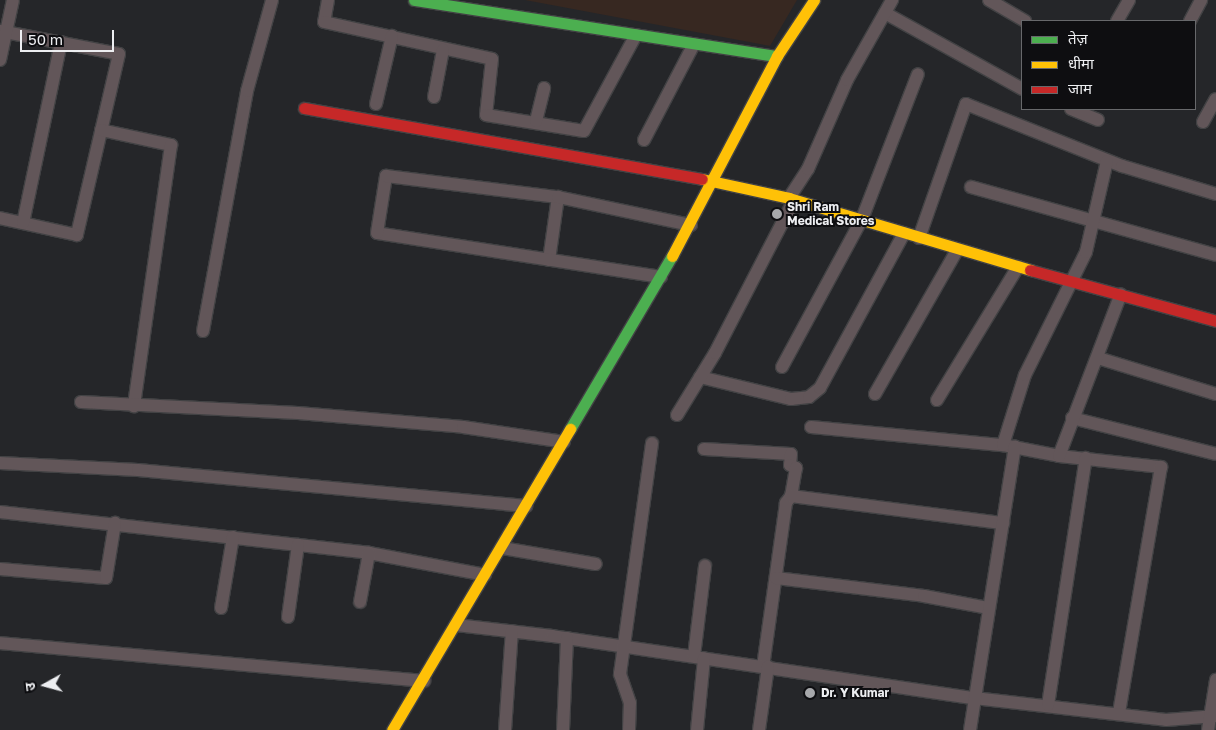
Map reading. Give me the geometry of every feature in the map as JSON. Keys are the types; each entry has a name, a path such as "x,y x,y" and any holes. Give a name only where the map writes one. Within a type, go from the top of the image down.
{"street":[{"path":"0,60 3,32 14,0"},
{"path":"203,331 247,91 272,0"},
{"path":"328,0 324,22 392,36 444,50 492,59 486,115 536,121 584,131 636,35"},
{"path":"414,0 476,5 636,35 777,56"},
{"path":"392,730 424,680 691,225 777,56 814,0"},
{"path":"677,415 778,235 791,199 808,169 847,80 892,0"},
{"path":"989,0 1023,20"},
{"path":"1117,20 1127,0"},
{"path":"1191,20 1201,0"},
{"path":"885,13 1021,88"},
{"path":"0,218 77,235 119,54 3,32"},
{"path":"376,104 392,36"},
{"path":"23,223 62,42"},
{"path":"644,140 694,44"},
{"path":"434,97 444,50"},
{"path":"782,367 862,219 918,74"},
{"path":"536,121 544,88"},
{"path":"1204,122 1216,99"},
{"path":"919,238 966,104 1107,161 1216,194"},
{"path":"304,108 715,181 791,199 862,219 957,250 1216,321"},
{"path":"1073,110 1098,120"},
{"path":"101,130 171,145 134,406"},
{"path":"970,730 1003,523 1009,446 1025,375 1086,252 1107,161"},
{"path":"660,277 378,233 386,176 558,197 691,225"},
{"path":"971,187 1216,255"},
{"path":"549,260 558,197"},
{"path":"700,377 791,399 809,398 820,388 904,233"},
{"path":"875,394 957,250"},
{"path":"937,400 1018,267"},
{"path":"1059,456 1121,294"},
{"path":"1098,358 1216,394"},
{"path":"81,402 298,413 453,426 564,442"},
{"path":"1072,418 1216,454"},
{"path":"811,427 1009,446 1059,456 1161,467 1119,712"},
{"path":"629,730 630,703 620,674 652,443"},
{"path":"704,449 791,454 790,465 796,468 791,496 786,503 760,730"},
{"path":"1048,705 1086,458"},
{"path":"0,463 138,470 526,506"},
{"path":"791,496 1003,523"},
{"path":"0,512 115,523 369,553 485,575"},
{"path":"0,569 106,578 115,523"},
{"path":"221,608 233,537"},
{"path":"288,617 298,545"},
{"path":"502,548 596,564"},
{"path":"360,602 369,553"},
{"path":"697,730 699,657 705,566"},
{"path":"776,578 924,596 990,608"},
{"path":"456,625 624,646 974,698 1119,712 1166,720 1213,716"},
{"path":"505,730 512,631"},
{"path":"563,730 567,638"},
{"path":"0,643 424,680"},
{"path":"1208,730 1213,716 1216,680"}],"shaded area":[{"path":"525,0 797,0 770,46"}],"traffic: fast":[{"path":"414,0 777,56"},
{"path":"570,429 672,256"}],"traffic: slow":[{"path":"672,256 777,56 814,0"},
{"path":"702,179 789,198 1030,270"},
{"path":"392,730 570,429"}],"traffic: jam":[{"path":"304,108 702,179"},
{"path":"1030,270 1216,321"}],"place":[{"name":"Shri Ram Medical Stores","path":"777,214"},
{"name":"Dr. Y Kumar","path":"810,693"}]}
